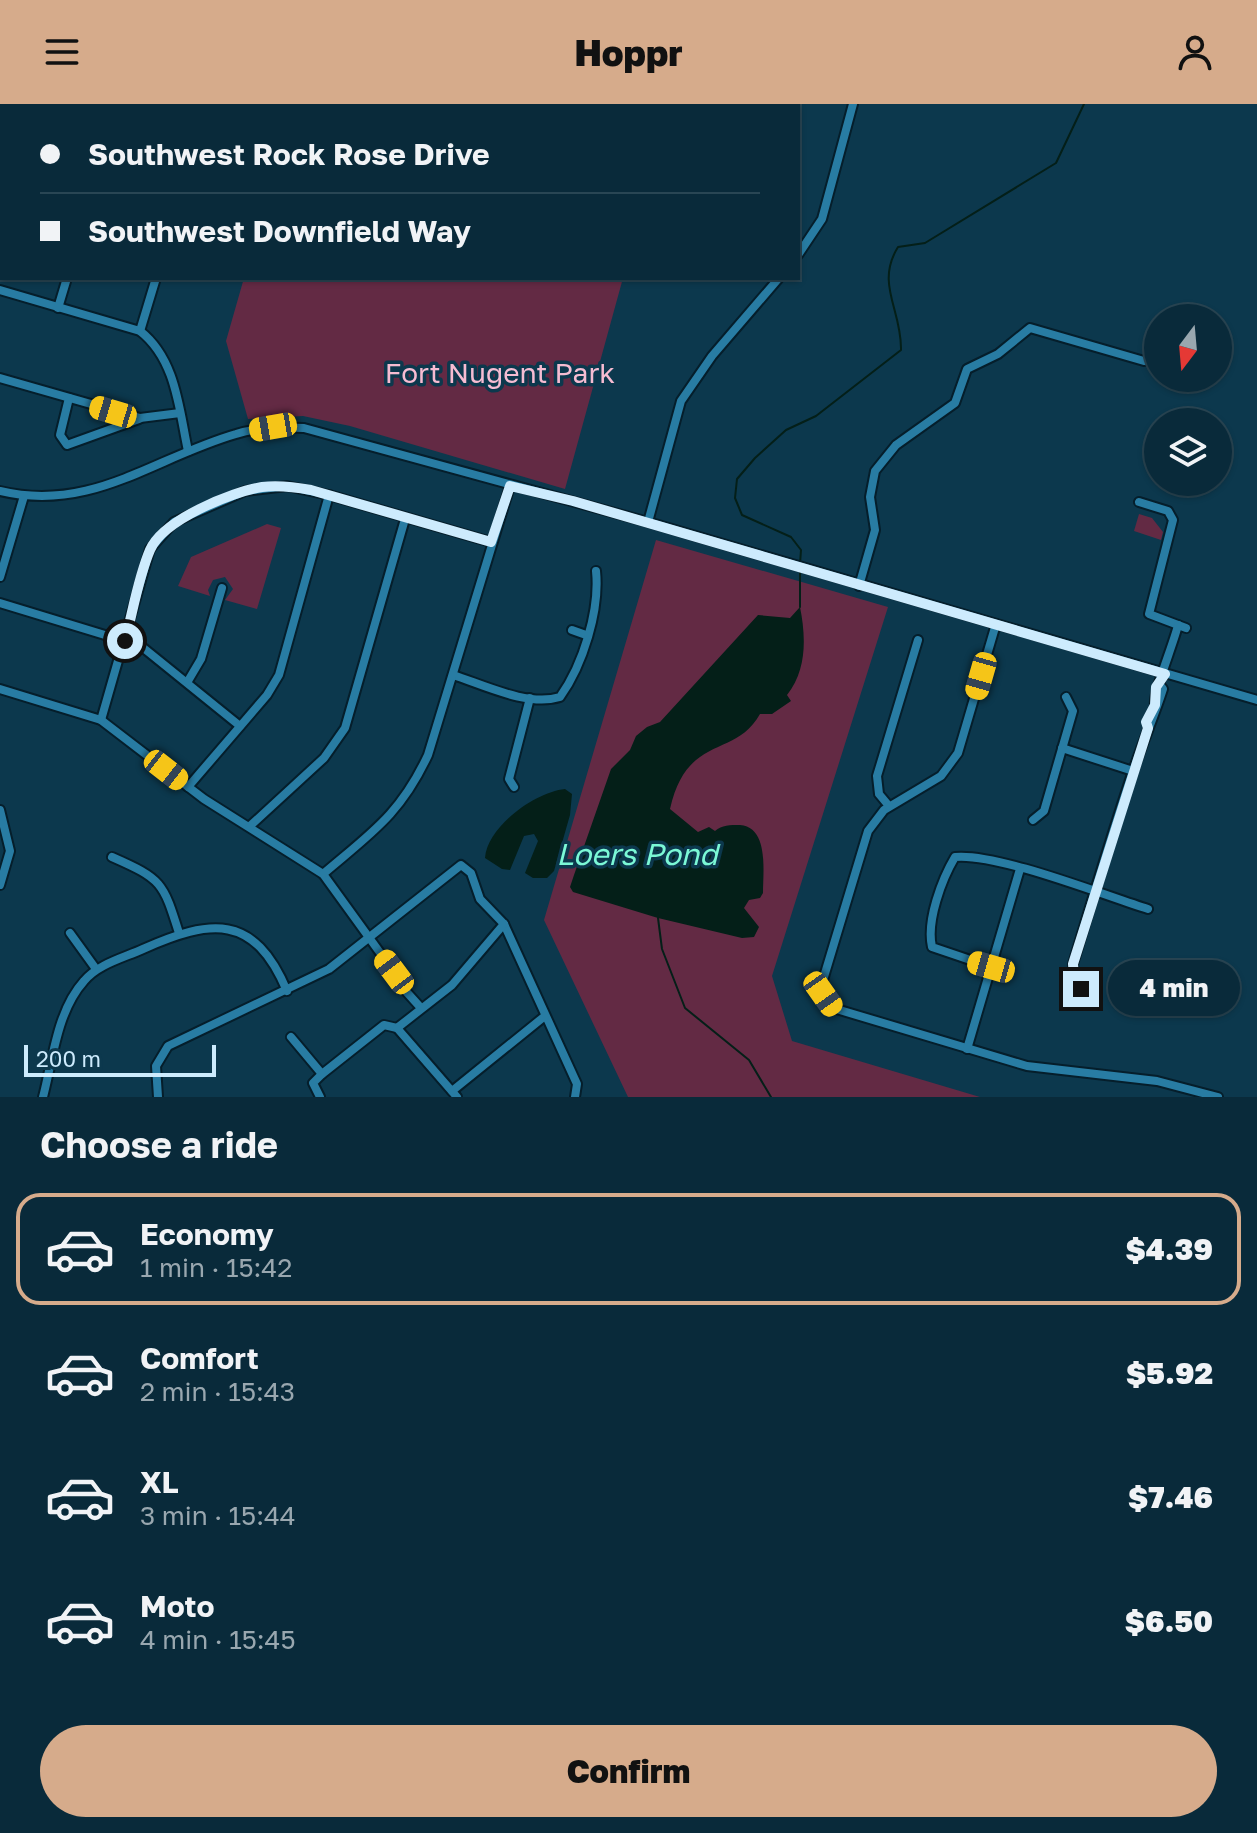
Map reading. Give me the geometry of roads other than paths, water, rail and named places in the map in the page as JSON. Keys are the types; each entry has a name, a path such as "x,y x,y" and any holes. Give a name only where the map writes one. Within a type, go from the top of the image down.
{"street":[{"path":"800,252 822,219 853,104"},
{"path":"58,308 66,280"},
{"path":"140,331 155,280"},
{"path":"648,522 681,401 712,356 777,280"},
{"path":"0,290 140,331 162,351 188,451"},
{"path":"859,586 875,530 870,497 875,471 896,445 955,403 967,369 998,354 1030,328 1144,361"},
{"path":"0,378 140,418"},
{"path":"69,398 60,435 67,445 140,418 180,413"},
{"path":"0,491 24,496 64,497 93,492 238,433 273,427 304,428 648,522 1257,700"},
{"path":"101,720 150,549 174,522 262,487 287,486 329,495 491,542"},
{"path":"323,874 396,813 428,755 510,486"},
{"path":"188,787 267,695 279,675 329,495"},
{"path":"0,577 24,496"},
{"path":"1081,989 1074,976 1073,964 1148,728 1148,715 1154,708 1153,697 1182,627 1154,619 1148,611 1173,522 1172,515 1139,502"},
{"path":"250,826 324,758 345,728 405,519"},
{"path":"453,675 530,698 548,701 560,697 572,677 586,635 598,591 596,571"},
{"path":"188,681 201,659 222,588"},
{"path":"0,603 141,646 240,726"},
{"path":"996,624 958,753 941,776 889,806 868,831 823,980 823,994 833,1008 1027,1066 1141,1078 1218,1097"},
{"path":"572,630 586,635"},
{"path":"889,806 879,794 877,776 918,640"},
{"path":"0,689 101,720 188,787 323,874 403,988 421,1008"},
{"path":"1033,820 1044,811 1073,711 1066,697"},
{"path":"514,787 509,779 530,698"},
{"path":"1062,748 1133,771"},
{"path":"0,810 10,851 0,885"},
{"path":"991,967 932,947 929,934 948,869 955,857 970,855 1148,909"},
{"path":"112,857 159,881 167,894 179,933"},
{"path":"158,1097 156,1066 168,1046 329,969 461,865 471,873 480,899 504,924 577,1084 575,1097"},
{"path":"967,1049 1020,869"},
{"path":"397,1028 452,985 504,924"},
{"path":"43,1097 70,1001 96,969 179,933 213,927 248,935 275,963 287,991"},
{"path":"70,933 96,969"},
{"path":"320,1097 313,1083 384,1025 397,1028 454,1094 545,1016"},
{"path":"291,1037 322,1074"}],"water":[{"name":"Loers Pond","path":"800,607 803,653 798,675 787,695 791,701 772,714 760,714 750,728 738,737 699,757 678,785 670,809 698,832 709,827 715,831 723,826 740,825 756,834 762,852 763,893 760,898 749,900 744,908 759,927 754,937 742,938 658,918 573,892 570,887 611,769 630,750 636,736 660,722 758,615 790,618"},
{"path":"565,789 572,794 570,815 554,871 547,878 533,878 525,873 538,841 534,834 524,836 510,870 502,869 485,858 494,835 514,813 540,797"}],"waterway":[{"path":"800,564 801,550 791,537 742,515 735,498 737,479 786,430 816,416 901,350 889,285 892,260 898,247 925,243 1056,163 1084,104"},
{"path":"800,571 800,607"},
{"path":"658,918 662,949 685,1008 749,1060 771,1097"}],"park label":[{"name":"Fort Nugent Park","path":"500,372"}]}
